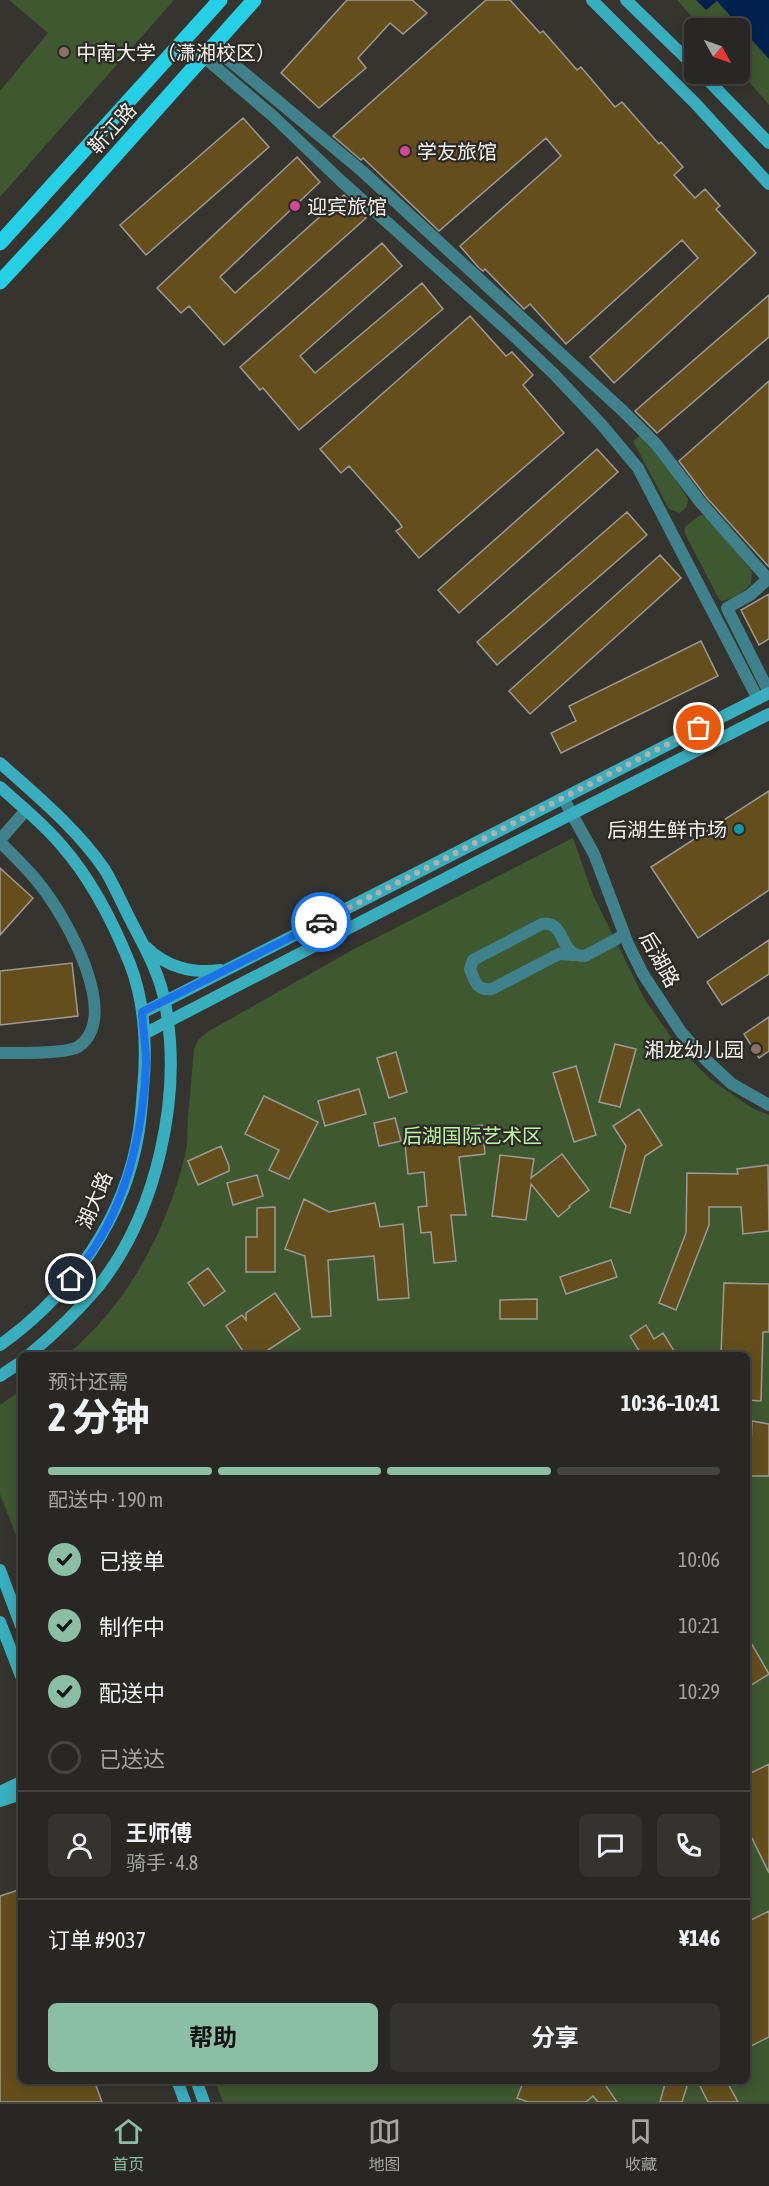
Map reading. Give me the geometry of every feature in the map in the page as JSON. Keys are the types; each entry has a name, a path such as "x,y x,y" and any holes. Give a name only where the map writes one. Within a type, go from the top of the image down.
{"main road":[{"path":"0,243 220,0"},
{"name":"靳江路","path":"0,282 254,0"},
{"path":"592,0 696,104 769,184"},
{"path":"626,0 684,56"},
{"path":"712,84 769,143"},
{"path":"142,1012 765,695"},
{"path":"144,1034 769,714"},
{"path":"0,763 72,830 104,870 153,965 165,1002 170,1050 168,1112 162,1148 152,1184 139,1216 119,1255 99,1286 76,1312 32,1352"},
{"name":"湖大路","path":"0,787 63,846 107,912 131,966 142,1012 146,1062 139,1131 124,1188 97,1245 60,1294 0,1345"},
{"path":"142,942 157,956 179,968 210,972 242,963"},
{"path":"170,1050 174,1030 180,1021 202,1004"},
{"path":"0,1378 18,1365"},
{"path":"0,1570 18,1618"},
{"path":"0,1622 18,1668"},
{"path":"0,1792 18,1783"},
{"path":"0,1801 18,1795"},
{"path":"178,2084 185,2102"},
{"path":"197,2084 204,2102"}],"street":[{"path":"208,52 341,181 514,336 602,425 638,468 765,695"},
{"path":"208,52 362,171 609,397 656,444 701,503 768,579 750,595 727,608 765,695"},
{"name":"后湖路","path":"563,798 594,854 624,935 643,974 681,1032 732,1084 769,1105"},
{"path":"0,1053 62,1051 77,1048 90,1034 96,1015 92,990 83,962 66,924 36,879 0,841 26,810"},
{"path":"574,955 556,927 547,923 473,960 470,969 481,989 492,989 559,954 585,956 624,935"}],"green space":[{"name":"中南大学（潇湘校区）","path":"9,0 174,0 0,197 0,91 48,33"},
{"path":"677,0 769,0 769,105 750,83 750,18 693,18"},
{"path":"641,435 662,458 688,499 687,506 680,513 669,509 633,441"},
{"path":"703,515 709,518 752,571 751,584 729,599 721,601 718,597 685,534 685,527"},
{"name":"后湖国际艺术区","path":"573,838 593,895 645,1000 679,1048 710,1079 752,1108 769,1115 769,2102 223,2102 216,2084 750,2084 750,1352 70,1352 90,1334 127,1289 156,1238 168,1211 186,1150 194,1049 198,1040 209,1031 356,948"},
{"path":"18,1392 18,1540 0,1494 0,1405"}],"water":[{"path":"696,0 769,0 769,59 750,38 750,18 732,18 717,1 706,10"}],"building":[{"path":"347,0 412,0 427,13 403,34 390,23 358,58 366,68 319,108 281,73"},
{"path":"486,0 510,0 540,33 543,31 577,70 581,67 615,107 622,102 683,167 674,175 695,198 705,189 720,206 716,209 756,253 614,383 590,357 698,258 682,240 566,344 530,304 524,309 485,269 483,271 479,268 460,246 561,156 546,138 439,231 363,158 361,160 333,136"},
{"path":"243,118 269,147 146,255 120,225"},
{"path":"297,157 320,182 220,277 235,293 344,195 366,218 224,345 189,306 181,313 157,288"},
{"path":"382,243 402,266 300,356 315,373 422,283 443,309 299,430 263,388 260,390 240,367"},
{"path":"769,295 769,337 657,433 635,411"},
{"path":"470,316 506,356 512,352 533,375 523,385 564,433 419,558 396,531 402,527 399,522 349,466 341,473 320,449"},
{"path":"769,381 769,567 707,498 679,461"},
{"path":"597,449 618,472 459,613 438,590"},
{"path":"627,512 647,535 497,665 477,642"},
{"path":"660,555 681,578 530,714 509,691"},
{"path":"769,594 769,639 759,645 741,610"},
{"path":"701,641 718,676 561,753 551,733 576,721 569,706"},
{"name":"后湖生鲜市场","path":"769,791 769,890 698,938 651,867"},
{"path":"0,868 33,898 0,935"},
{"path":"769,940 769,974 722,1005 707,982"},
{"path":"72,963 78,1016 0,1025 0,971"},
{"path":"769,1017 769,1051 759,1058 744,1034"},
{"path":"615,1044 636,1049 620,1107 599,1102"},
{"path":"396,1052 407,1092 389,1098 377,1058"},
{"path":"576,1066 596,1135 574,1142 553,1073"},
{"path":"359,1089 366,1114 325,1126 318,1101"},
{"path":"264,1096 318,1122 289,1179 269,1170 279,1150 245,1134"},
{"path":"639,1109 662,1145 645,1156 630,1213 610,1207 626,1146 613,1126"},
{"path":"395,1118 401,1141 379,1146 374,1123"},
{"path":"482,1125 485,1154 459,1157 466,1215 451,1215 456,1261 434,1263 431,1232 421,1233 418,1207 427,1206 424,1172 408,1174 405,1144 464,1137 463,1127"},
{"path":"221,1146 229,1171 198,1185 188,1161"},
{"path":"562,1154 589,1190 570,1207 558,1217 531,1184 526,1220 492,1216 500,1155 534,1159 531,1178"},
{"path":"768,1165 769,1231 743,1234 741,1207 709,1207 709,1225 676,1310 659,1303 686,1233 687,1173 738,1174 737,1169"},
{"path":"257,1175 263,1196 233,1205 227,1183"},
{"path":"304,1199 329,1212 375,1203 380,1227 403,1224 409,1298 378,1300 374,1256 328,1260 331,1316 312,1317 305,1256 285,1249"},
{"path":"275,1207 275,1272 246,1272 246,1237 257,1237 257,1208"},
{"path":"611,1260 617,1277 566,1294 560,1277"},
{"path":"208,1268 225,1291 204,1306 188,1283"},
{"path":"724,1283 769,1284 769,1332 763,1332 761,1401 750,1400 750,1352 721,1352"},
{"path":"275,1293 300,1329 265,1352 244,1352 226,1326 242,1315 246,1320 246,1313"},
{"path":"537,1299 537,1319 500,1319 500,1300"},
{"path":"646,1325 654,1339 663,1333 675,1352 640,1352 630,1336"},
{"path":"752,1421 769,1424 769,1476 750,1476"},
{"path":"750,1641 769,1674 750,1686"},
{"path":"769,1764 769,1873 750,1834 750,1774"},
{"path":"18,1890 18,2084 95,2084 102,2102 0,2102 0,1896"},
{"path":"769,1911 769,2037 750,2046 750,1920"},
{"path":"522,2084 605,2084 617,2102 598,2102 593,2096 586,2102 528,2102 517,2098"},
{"path":"665,2084 688,2084 682,2102 660,2102"},
{"path":"699,2084 728,2084 738,2102 708,2102"}],"way so far":[{"path":"321,922 699,728"}],"place":[{"name":"中南大学（潇湘校区）","path":"64,52"},
{"name":"学友旅馆","path":"405,151"},
{"name":"迎宾旅馆","path":"295,206"},
{"name":"后湖生鲜市场","path":"739,829"},
{"name":"湘龙幼儿园","path":"756,1049"}],"route":[{"path":"71,1279 97,1245 124,1188 139,1131 146,1062 142,1012 321,922"}]}
